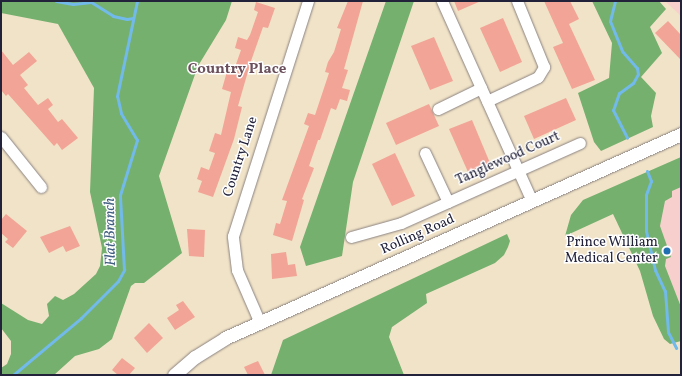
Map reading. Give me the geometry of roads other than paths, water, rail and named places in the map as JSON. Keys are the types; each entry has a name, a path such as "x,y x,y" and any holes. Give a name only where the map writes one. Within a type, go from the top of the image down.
{"street":[{"name":"Country Lane","path":"260,323 237,270 233,254 233,232 308,1"},
{"path":"442,1 532,201"},
{"path":"487,102 538,77 544,67 517,1"},
{"path":"438,109 481,88"},
{"name":"Rolling Road","path":"174,375 213,344 681,134"},
{"path":"1,137 41,187"},
{"name":"Tanglewood Court","path":"351,237 387,228 580,143"},
{"name":"Tanglewood Court","path":"426,154 448,202"}],"waterway":[{"path":"56,1 73,4 91,2 113,16 127,19 133,18"},
{"name":"Flat Branch","path":"13,375 81,318 118,281 124,270 120,195 137,140 121,113 117,96 137,1"},
{"path":"615,1 610,21 622,51 637,68 638,74 633,83 619,93 613,110 627,138"},
{"path":"647,171 651,181 646,195 646,231 655,270 665,291 668,332 676,348"}],"place":[{"name":"Prince William Medical Center","path":"667,251"}],"district":[{"name":"Country Place","path":"237,70"}]}
